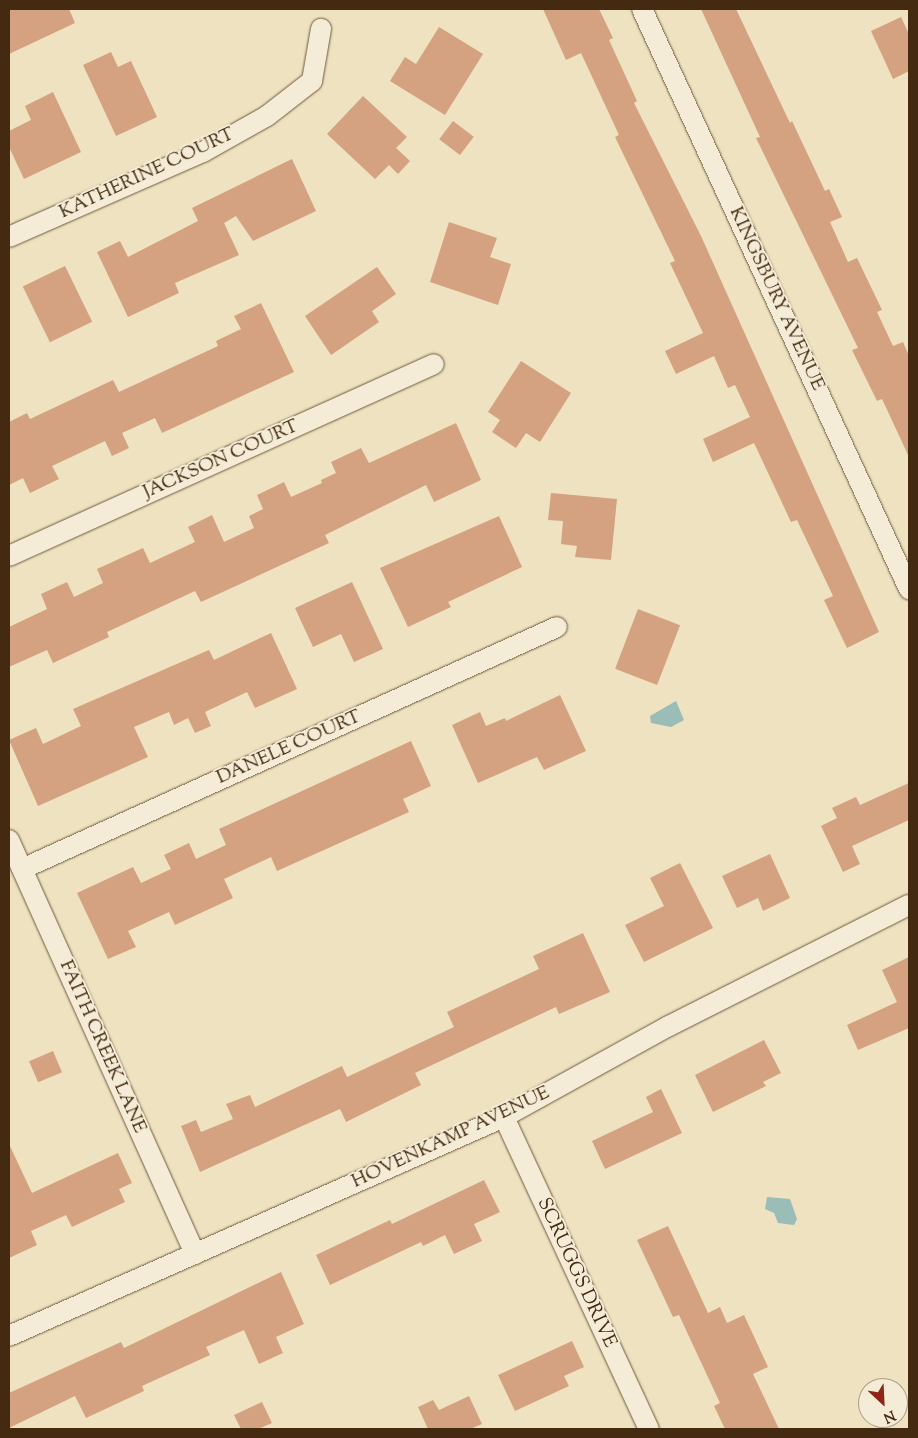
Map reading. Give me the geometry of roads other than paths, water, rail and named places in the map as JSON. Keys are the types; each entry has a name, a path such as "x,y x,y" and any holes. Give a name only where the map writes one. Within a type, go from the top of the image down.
{"street":[{"name":"KINGSBURY AVENUE","path":"642,9 909,588"},
{"name":"KATHERINE COURT","path":"9,237 203,152 267,116 312,81 321,29"},
{"name":"JACKSON COURT","path":"9,556 434,364"},
{"name":"DANELE COURT","path":"22,869 557,627"},
{"name":"FAITH CREEK LANE","path":"9,840 195,1254"},
{"name":"HOVENKAMP AVENUE","path":"9,1336 504,1117 669,1026 909,905"},
{"name":"SCRUGGS DRIVE","path":"504,1117 649,1429"}],"water":[{"path":"676,701 684,720 671,727 651,723 650,716"},
{"path":"767,1197 790,1199 797,1219 794,1225 778,1223 774,1213 765,1209"}]}
